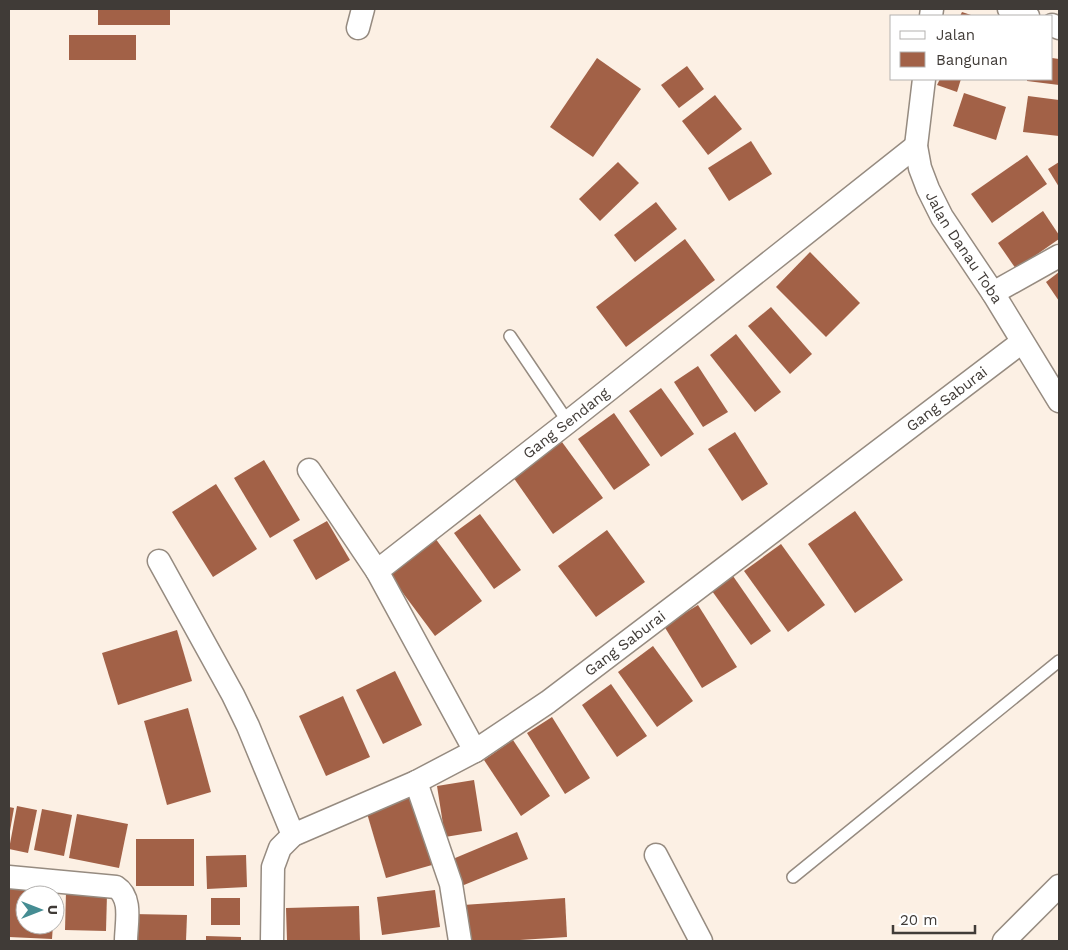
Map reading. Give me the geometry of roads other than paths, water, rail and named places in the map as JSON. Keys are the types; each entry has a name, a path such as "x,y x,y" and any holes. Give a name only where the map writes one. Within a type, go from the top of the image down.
{"street":[{"path":"1009,9 1025,15"},
{"name":"Jalan Danau Toba","path":"924,80 916,146 920,168 928,189 942,217 993,293 1059,401"},
{"name":"Gang Sendang","path":"376,571 568,422 916,146"},
{"path":"993,293 1059,256"},
{"name":"Gang Saburai","path":"272,941 273,867 280,848 293,835 416,782 475,751 548,702 1022,342"},
{"path":"309,470 376,571 475,751"},
{"path":"159,561 233,695 248,726 293,835"},
{"path":"416,782 451,884 460,941"},
{"path":"656,855 701,941"},
{"path":"9,877 116,887 121,890 126,899 126,941"},
{"path":"1004,941 1059,886"}],"lane":[{"path":"510,336 568,422"},
{"path":"793,877 1059,661"}]}
